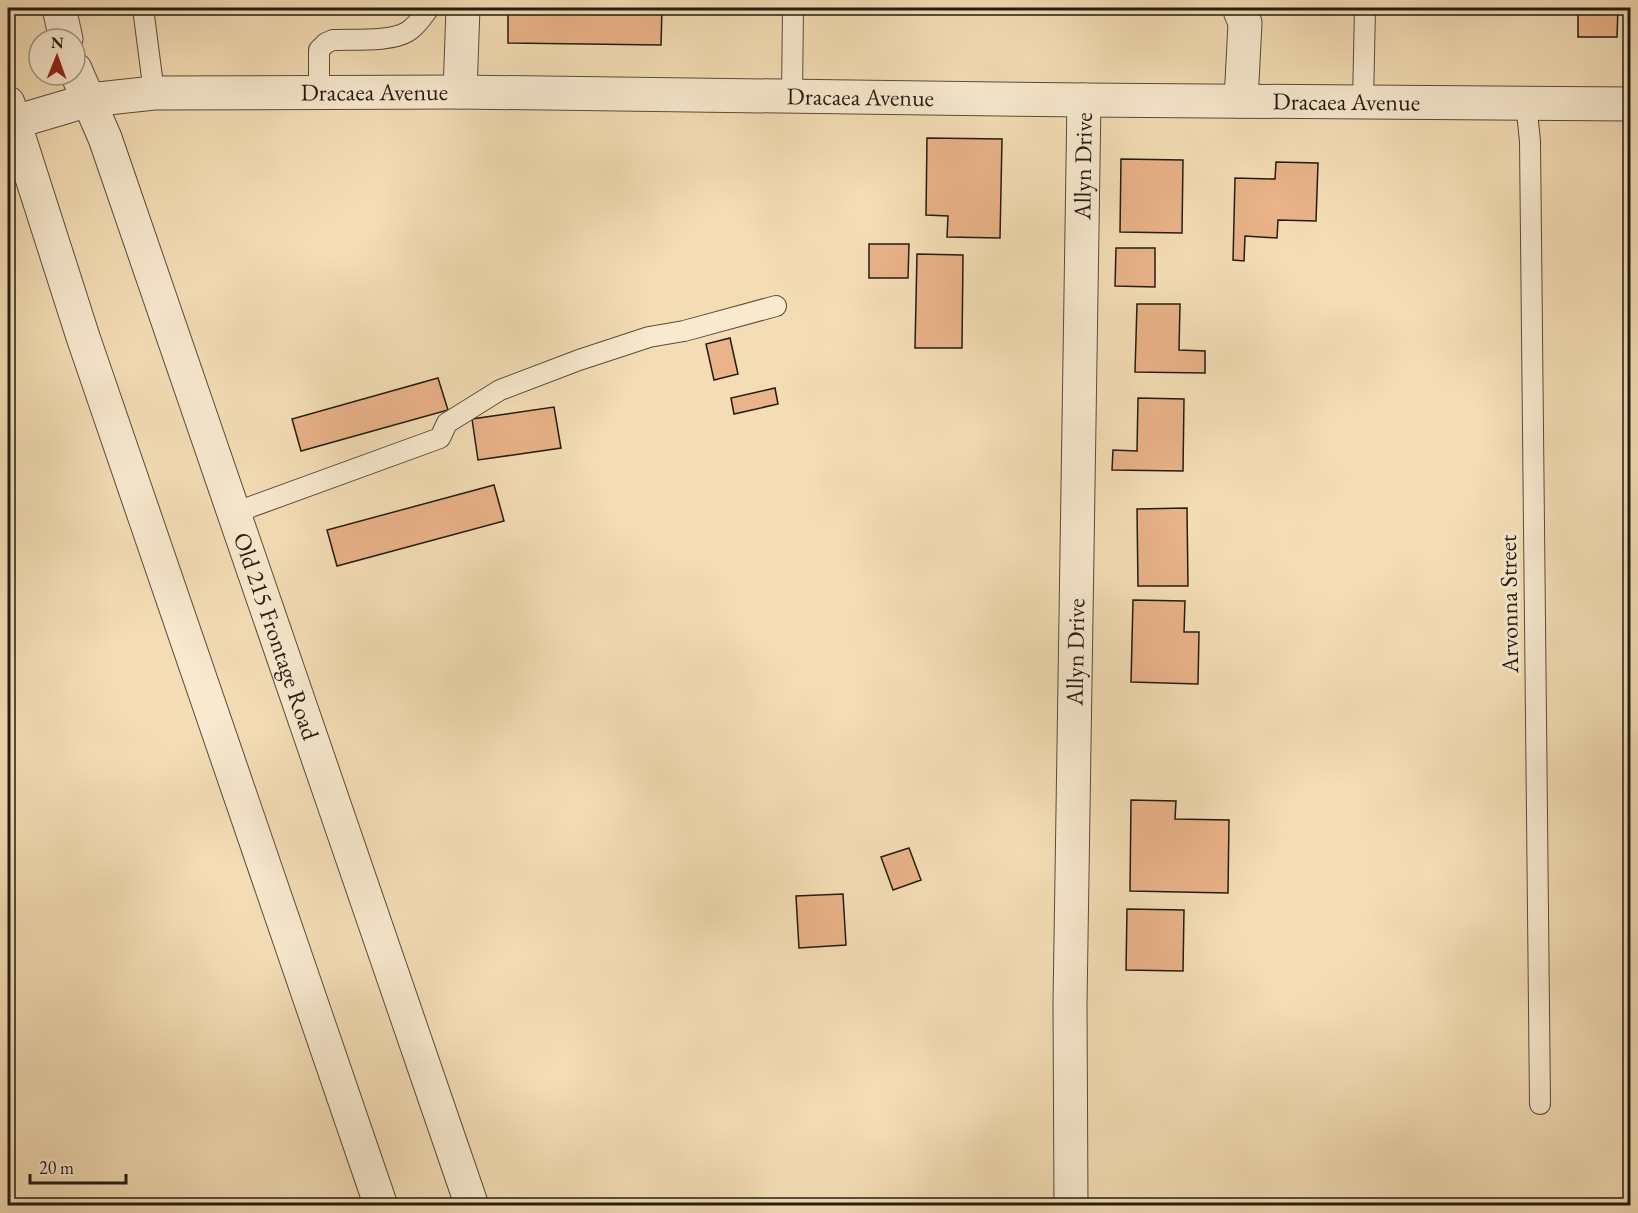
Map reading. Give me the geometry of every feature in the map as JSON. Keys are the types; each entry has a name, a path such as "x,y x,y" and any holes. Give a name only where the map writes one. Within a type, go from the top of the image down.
{"street":[{"path":"59,8 63,27"},
{"path":"460,92 463,8"},
{"path":"1239,8 1245,23 1241,101"},
{"name":"Old 215 Frontage Road","path":"83,87 108,149 472,1206"},
{"name":"Dracaea Avenue","path":"11,112 154,93 319,92 1630,104"},
{"name":"Allyn Drive","path":"1071,1206 1070,1004 1084,100"},
{"path":"11,112 83,337 381,1206"}],"lane":[{"path":"143,8 154,93"},
{"path":"319,92 320,50 326,43 333,40 394,38 418,23 429,8"},
{"path":"792,96 793,8"},
{"path":"1363,102 1365,8"},
{"name":"Arvonna Street","path":"1526,104 1530,141 1540,1104"},
{"path":"234,513 440,438 447,423 500,390 649,337 684,331 776,306"}],"building":[{"path":"508,8 662,8 661,45 508,43"},
{"path":"1578,8 1618,8 1617,37 1578,37"},
{"path":"927,138 1002,139 1000,238 947,237 948,216 926,215"},
{"path":"1121,159 1183,160 1182,233 1120,232"},
{"path":"1276,162 1318,163 1316,221 1278,220 1277,238 1245,236 1244,261 1233,260 1235,178 1275,179"},
{"path":"869,244 909,244 908,278 869,278"},
{"path":"1116,248 1155,248 1155,287 1115,286"},
{"path":"917,254 963,255 962,348 915,348"},
{"path":"1137,304 1180,304 1179,350 1205,351 1205,373 1135,372"},
{"path":"730,338 738,374 714,380 706,344"},
{"path":"438,378 448,410 301,451 292,419"},
{"path":"775,388 778,404 734,414 731,398"},
{"path":"1138,398 1184,399 1183,471 1112,470 1113,450 1137,451"},
{"path":"554,407 561,448 478,460 472,419"},
{"path":"494,485 504,521 337,566 327,530"},
{"path":"1187,508 1188,586 1138,586 1137,509"},
{"path":"1133,600 1185,601 1184,632 1199,632 1198,684 1131,682"},
{"path":"1131,800 1176,801 1175,819 1229,820 1228,893 1130,891"},
{"path":"909,848 921,880 893,890 881,857"},
{"path":"843,894 846,945 799,948 796,896"},
{"path":"1127,909 1184,910 1183,971 1126,970"}]}
